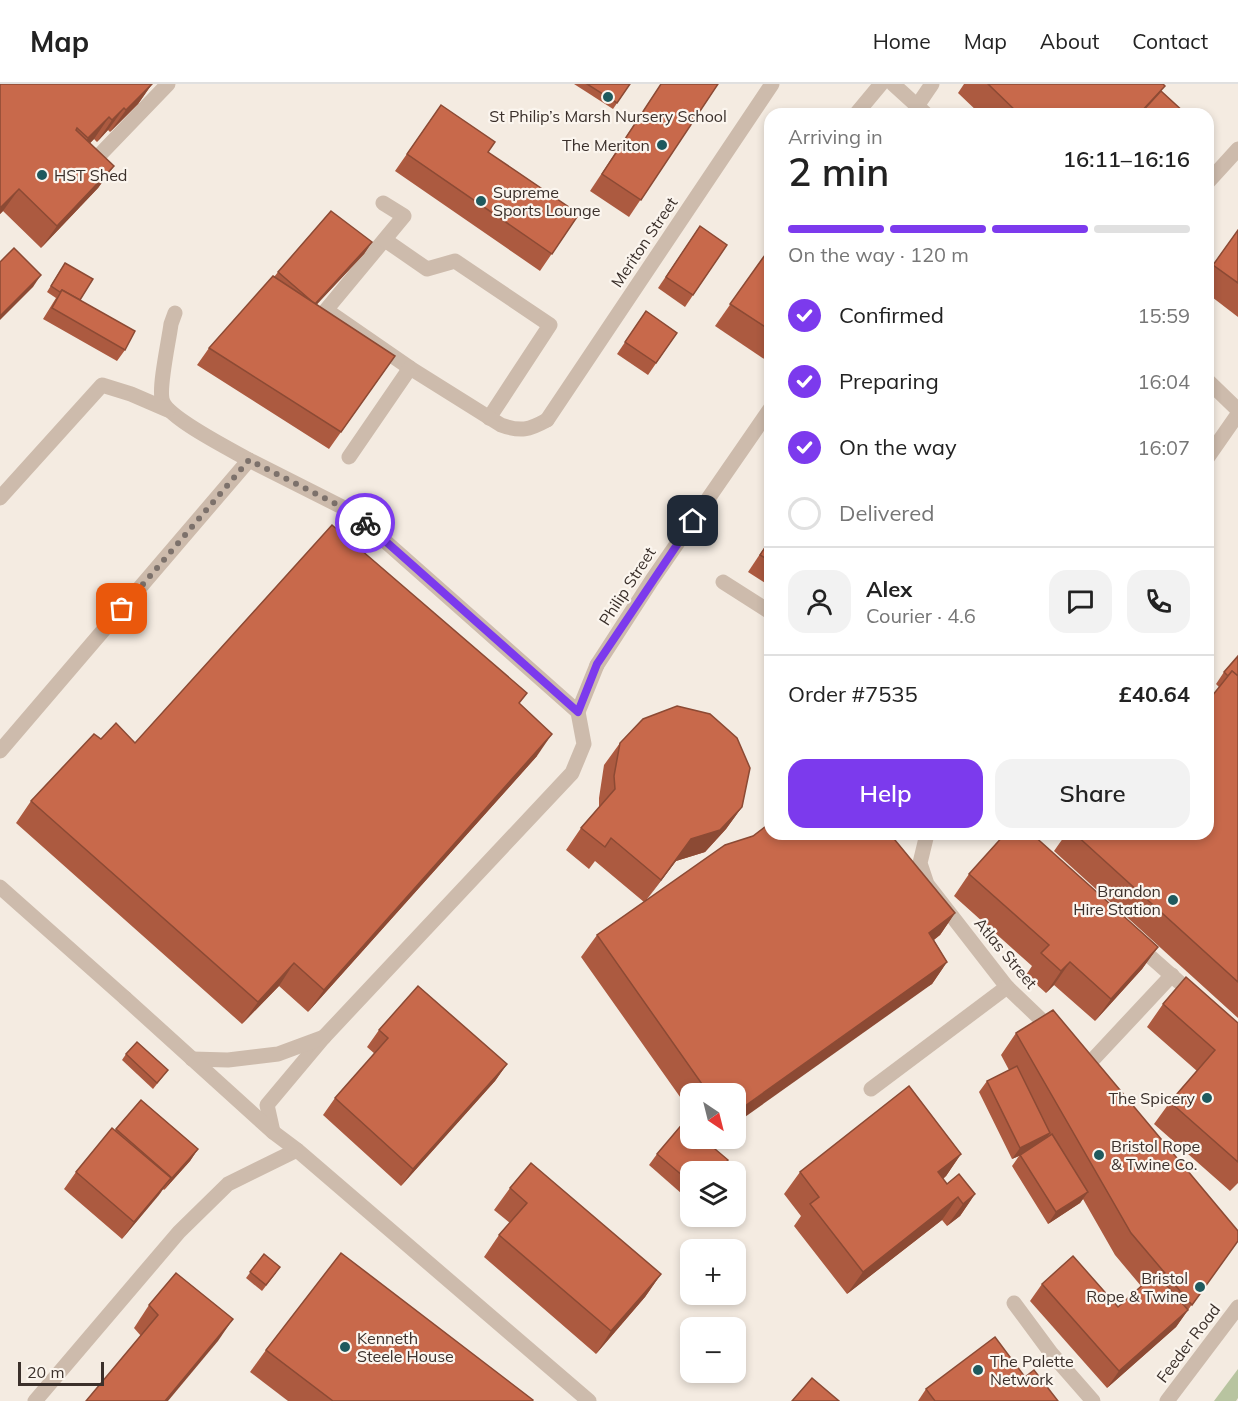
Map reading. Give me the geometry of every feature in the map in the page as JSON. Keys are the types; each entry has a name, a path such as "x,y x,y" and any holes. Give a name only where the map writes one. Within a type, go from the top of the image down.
{"street":[{"path":"89,166 168,84"},
{"name":"Meriton Street","path":"489,418 517,430 533,428 547,420 772,84"},
{"path":"861,108 881,84"},
{"path":"893,84 920,108"},
{"path":"923,108 932,84"},
{"path":"1214,175 1238,149"},
{"path":"383,202 404,216 326,310 410,368 489,418 550,325 455,261 427,270 385,240"},
{"path":"168,410 162,399 171,324 175,313"},
{"path":"349,457 410,368"},
{"path":"0,498 102,385 130,394 168,410 249,460 352,512 578,712 584,744 572,773 324,1037 267,1105 273,1132"},
{"path":"1214,387 1238,412 1214,448"},
{"name":"Philip Street","path":"578,712 597,664 652,580 764,426"},
{"path":"0,751 249,460"},
{"path":"723,582 764,608"},
{"name":"Atlas Street","path":"926,840 920,863 927,884 1007,987 1059,1037"},
{"path":"0,887 273,1132 297,1150 589,1401"},
{"path":"1127,936 1188,990"},
{"path":"1101,1085 1082,1063 1172,975"},
{"path":"871,1089 1007,987"},
{"path":"192,1059 228,1060 278,1054 324,1037"},
{"path":"35,1401 179,1232 228,1184 297,1150"},
{"path":"1014,1303 1093,1401"},
{"name":"Feeder Road","path":"1167,1401 1238,1307"}],"green space":[{"path":"1238,1369 1238,1398 1236,1401 1214,1401"}],"building":[{"name":"HST Shed","path":"0,84 152,84 126,110 124,108 112,120 109,117 88,138 77,128 76,130 114,166 57,226 19,189 0,208"},
{"path":"587,84 630,84 617,103"},
{"path":"661,84 718,84 641,200 602,174"},
{"path":"988,84 1163,84 1165,86 1145,108 1013,108"},
{"path":"1161,91 1179,108 1145,108"},
{"path":"441,105 495,142 488,152 579,214 552,254 407,154"},
{"path":"331,211 372,242 315,304 278,272"},
{"path":"700,226 727,245 693,295 666,277"},
{"path":"1238,230 1238,283 1214,264"},
{"path":"14,248 41,275 0,316 0,262"},
{"path":"764,256 764,326 730,304"},
{"path":"65,263 93,279 80,300 51,286"},
{"path":"273,276 395,356 341,432 209,348"},
{"path":"62,290 135,331 125,350 52,308"},
{"path":"646,311 677,333 656,363 625,342"},
{"path":"332,525 527,693 519,703 552,734 324,990 294,963 258,1002 31,801 94,734 101,739 116,723 135,743"},
{"path":"1238,656 1238,676 1232,671 1228,676 1224,672"},
{"name":"Brandon Hire Station","path":"1232,671 1238,676 1238,982 1082,840 1214,840 1214,694"},
{"path":"677,706 710,714 737,738 750,768 742,807 720,830 691,839 661,880 611,838 605,847 581,828 615,789 614,776 620,743 643,719"},
{"path":"764,828 764,840 895,840 955,913 929,933 947,962 746,1105 746,1083 701,1083 597,935 725,845 753,836"},
{"path":"1000,840 1039,840 1158,947 1111,999 1070,962 1061,971 1041,953 1049,945 969,874"},
{"path":"1186,977 1238,1023 1238,1162 1170,1102 1215,1050 1163,1004"},
{"path":"418,986 507,1064 413,1169 335,1098 388,1038 379,1030"},
{"name":"Bristol Rope & Twine Co.","path":"1053,1010 1238,1231 1238,1241 1192,1305 1131,1233 1016,1033"},
{"path":"137,1042 168,1070 157,1083 126,1054"},
{"path":"1017,1066 1050,1133 1020,1148 987,1081"},
{"path":"909,1086 961,1154 938,1172 947,1184 959,1174 975,1194 963,1204 958,1197 863,1272 810,1204 819,1197 800,1172"},
{"path":"141,1100 198,1149 172,1178 116,1129"},
{"path":"680,1127 680,1149 715,1149 728,1160 680,1161 680,1174 657,1154"},
{"path":"112,1128 171,1178 134,1222 76,1172"},
{"path":"1052,1134 1088,1192 1056,1212 1020,1155"},
{"path":"531,1163 661,1274 611,1331 499,1235 527,1203 510,1188"},
{"name":"Kenneth Steele House","path":"341,1253 533,1400 333,1401 266,1350"},
{"path":"264,1254 280,1267 266,1285 250,1272"},
{"path":"1073,1256 1118,1307 1156,1273 1188,1310 1119,1371 1042,1284"},
{"path":"176,1273 233,1319 165,1401 86,1401 158,1315 149,1305"},
{"path":"995,1337 1025,1377 1034,1370 1058,1401 935,1401 926,1389"},
{"path":"812,1378 839,1401 792,1401"}],"way so far":[{"path":"122,609 249,460 352,512 365,523"}],"place":[{"name":"St Philip’s Marsh Nursery School","path":"608,97"},
{"name":"The Meriton","path":"662,145"},
{"name":"HST Shed","path":"42,175"},
{"name":"Supreme Sports Lounge","path":"481,201"},
{"name":"Brandon Hire Station","path":"1173,900"},
{"name":"The Spicery","path":"1207,1098"},
{"name":"Bristol Rope & Twine Co.","path":"1099,1155"},
{"name":"Bristol Rope & Twine","path":"1200,1287"},
{"name":"Kenneth Steele House","path":"345,1347"},
{"name":"The Palette Network","path":"978,1370"}],"route":[{"path":"365,523 578,712 597,664 693,521"}]}
